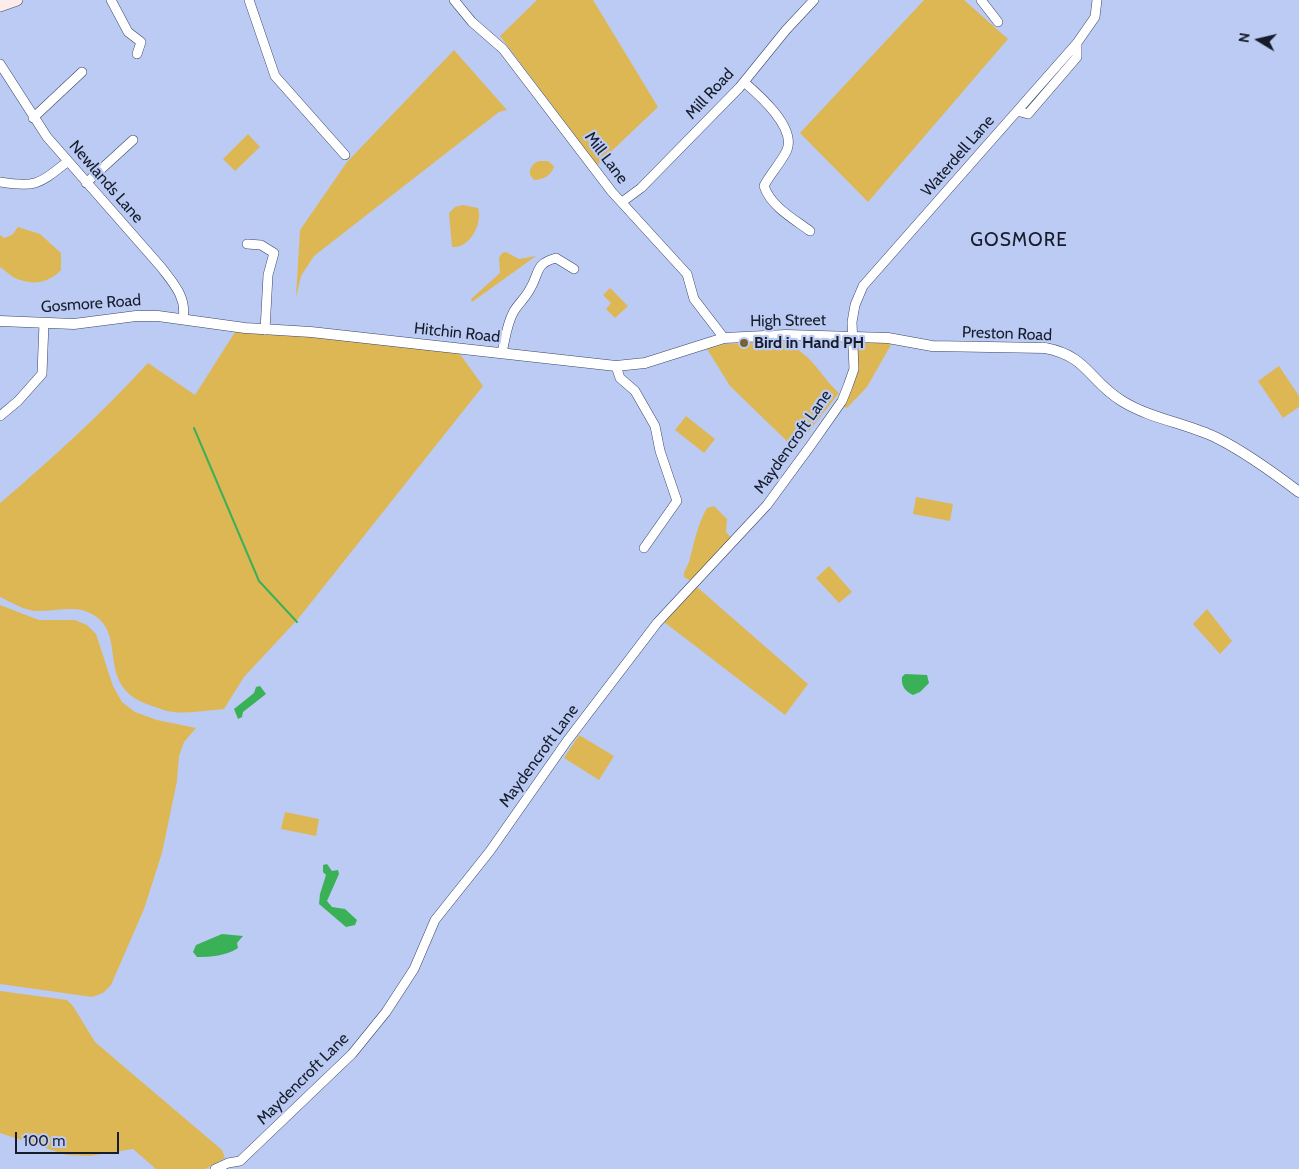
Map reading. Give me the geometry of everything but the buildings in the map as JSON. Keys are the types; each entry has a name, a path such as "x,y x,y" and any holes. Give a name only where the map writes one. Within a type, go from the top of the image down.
{"main road":[{"path":"0,6 17,0"}],"street":[{"path":"111,0 128,32 141,42 137,54"},
{"path":"249,0 275,76 345,155"},
{"name":"Mill Lane","path":"454,0 472,22 503,49 622,202 687,274 694,299 724,338"},
{"name":"Mill Road","path":"622,202 641,188 744,82 786,30 814,0"},
{"path":"981,0 998,22"},
{"name":"Waterdell Lane","path":"852,336 855,305 863,286 871,274 941,199 1017,110 1028,114 1077,57 1077,43 1095,17 1097,0"},
{"name":"Newlands Lane","path":"0,64 33,118 67,162 171,280 184,301 183,319"},
{"path":"33,118 82,72"},
{"path":"744,82 759,95 781,122 789,137 788,149 764,186 766,192 771,201 810,231"},
{"path":"86,184 133,140"},
{"path":"0,182 30,186 48,177 67,162"},
{"path":"248,244 261,246 274,253 269,266 265,330"},
{"path":"502,352 507,328 514,311 532,286 539,267 546,261 556,258 574,269"},
{"name":"Gosmore Road","path":"0,321 89,323 148,315 183,319"},
{"name":"Hitchin Road","path":"183,319 265,330 311,332 616,366 645,364 724,338"},
{"path":"0,416 18,402 42,374 44,323"},
{"name":"High Street","path":"724,338 786,334 852,336"},
{"name":"Preston Road","path":"852,336 888,338 932,346 1030,346 1061,351 1075,357 1122,401 1164,420 1217,438 1299,492"},
{"name":"Maydencroft Lane","path":"215,1169 228,1163 240,1161 352,1054 386,1012 414,969 435,920 490,851 567,741 657,623 766,506 842,401 854,369 852,336"},
{"path":"616,366 620,378 635,391 646,407 655,426 660,451 677,501 644,548"}],"shaded area":[{"path":"537,0 593,0 658,107 597,165 500,36"},
{"path":"924,0 964,0 1008,39 868,202 800,133"},
{"path":"454,50 507,110 499,112 314,256 301,276 296,298 300,230 347,162"},
{"path":"248,134 260,147 235,171 223,159"},
{"path":"539,161 548,161 554,166 547,176 534,180 530,175 530,170 533,164"},
{"path":"463,205 478,208 479,221 474,234 464,244 452,247 449,213 455,207"},
{"path":"18,227 40,234 61,253 61,270 56,275 45,281 26,282 13,277 0,267 0,235 4,238 12,235"},
{"path":"506,252 519,259 536,256 472,302 471,299 500,273 499,258 502,253"},
{"path":"610,288 628,306 615,318 606,309 611,303 603,295"},
{"path":"235,332 307,334 457,350 483,386 298,619 244,677 224,709 171,712 152,706 134,697 123,687 117,674 109,635 103,623 92,614 79,609 35,611 0,597 0,503 39,470 113,400 148,363 195,395"},
{"path":"855,340 892,343 867,387 847,408 842,406 854,379"},
{"path":"792,341 839,393 795,449 730,386 707,349 725,344"},
{"path":"1279,366 1299,396 1299,407 1283,418 1258,381"},
{"path":"686,416 715,439 704,453 675,430"},
{"path":"916,497 953,504 950,521 913,514"},
{"path":"714,506 727,519 726,532 732,539 691,581 684,577 684,575 696,535 707,508"},
{"path":"829,566 852,592 839,603 816,578"},
{"path":"697,587 808,684 785,715 664,622"},
{"path":"0,605 39,620 75,620 87,625 96,634 113,686 122,702 135,712 157,720 196,728 184,742 179,756 177,781 162,853 144,909 111,985 103,993 92,997 0,984"},
{"path":"1207,609 1232,641 1220,654 1193,624"},
{"path":"905,674 927,675 929,683 920,692 913,695 903,686 902,677"},
{"path":"260,686 266,694 243,712 242,717 238,719 234,709 254,693 256,687"},
{"path":"579,735 614,756 599,780 564,758"},
{"path":"285,812 319,819 316,836 281,829"},
{"path":"327,864 332,871 338,870 339,874 327,901 332,907 345,909 357,920 355,925 346,927 319,904 326,875 323,872 323,865"},
{"path":"222,934 243,936 237,943 238,948 229,953 213,956 197,957 193,952 196,945"},
{"path":"0,991 67,1000 73,1006 95,1042 222,1150 225,1158 205,1169 156,1169 133,1149 89,1156 67,1155 0,1133"}],"waterway":[{"path":"194,428 259,581 297,622"}],"place":[{"name":"Bird in Hand PH","path":"744,343"}],"district":[{"name":"GOSMORE","path":"1019,240"}]}
